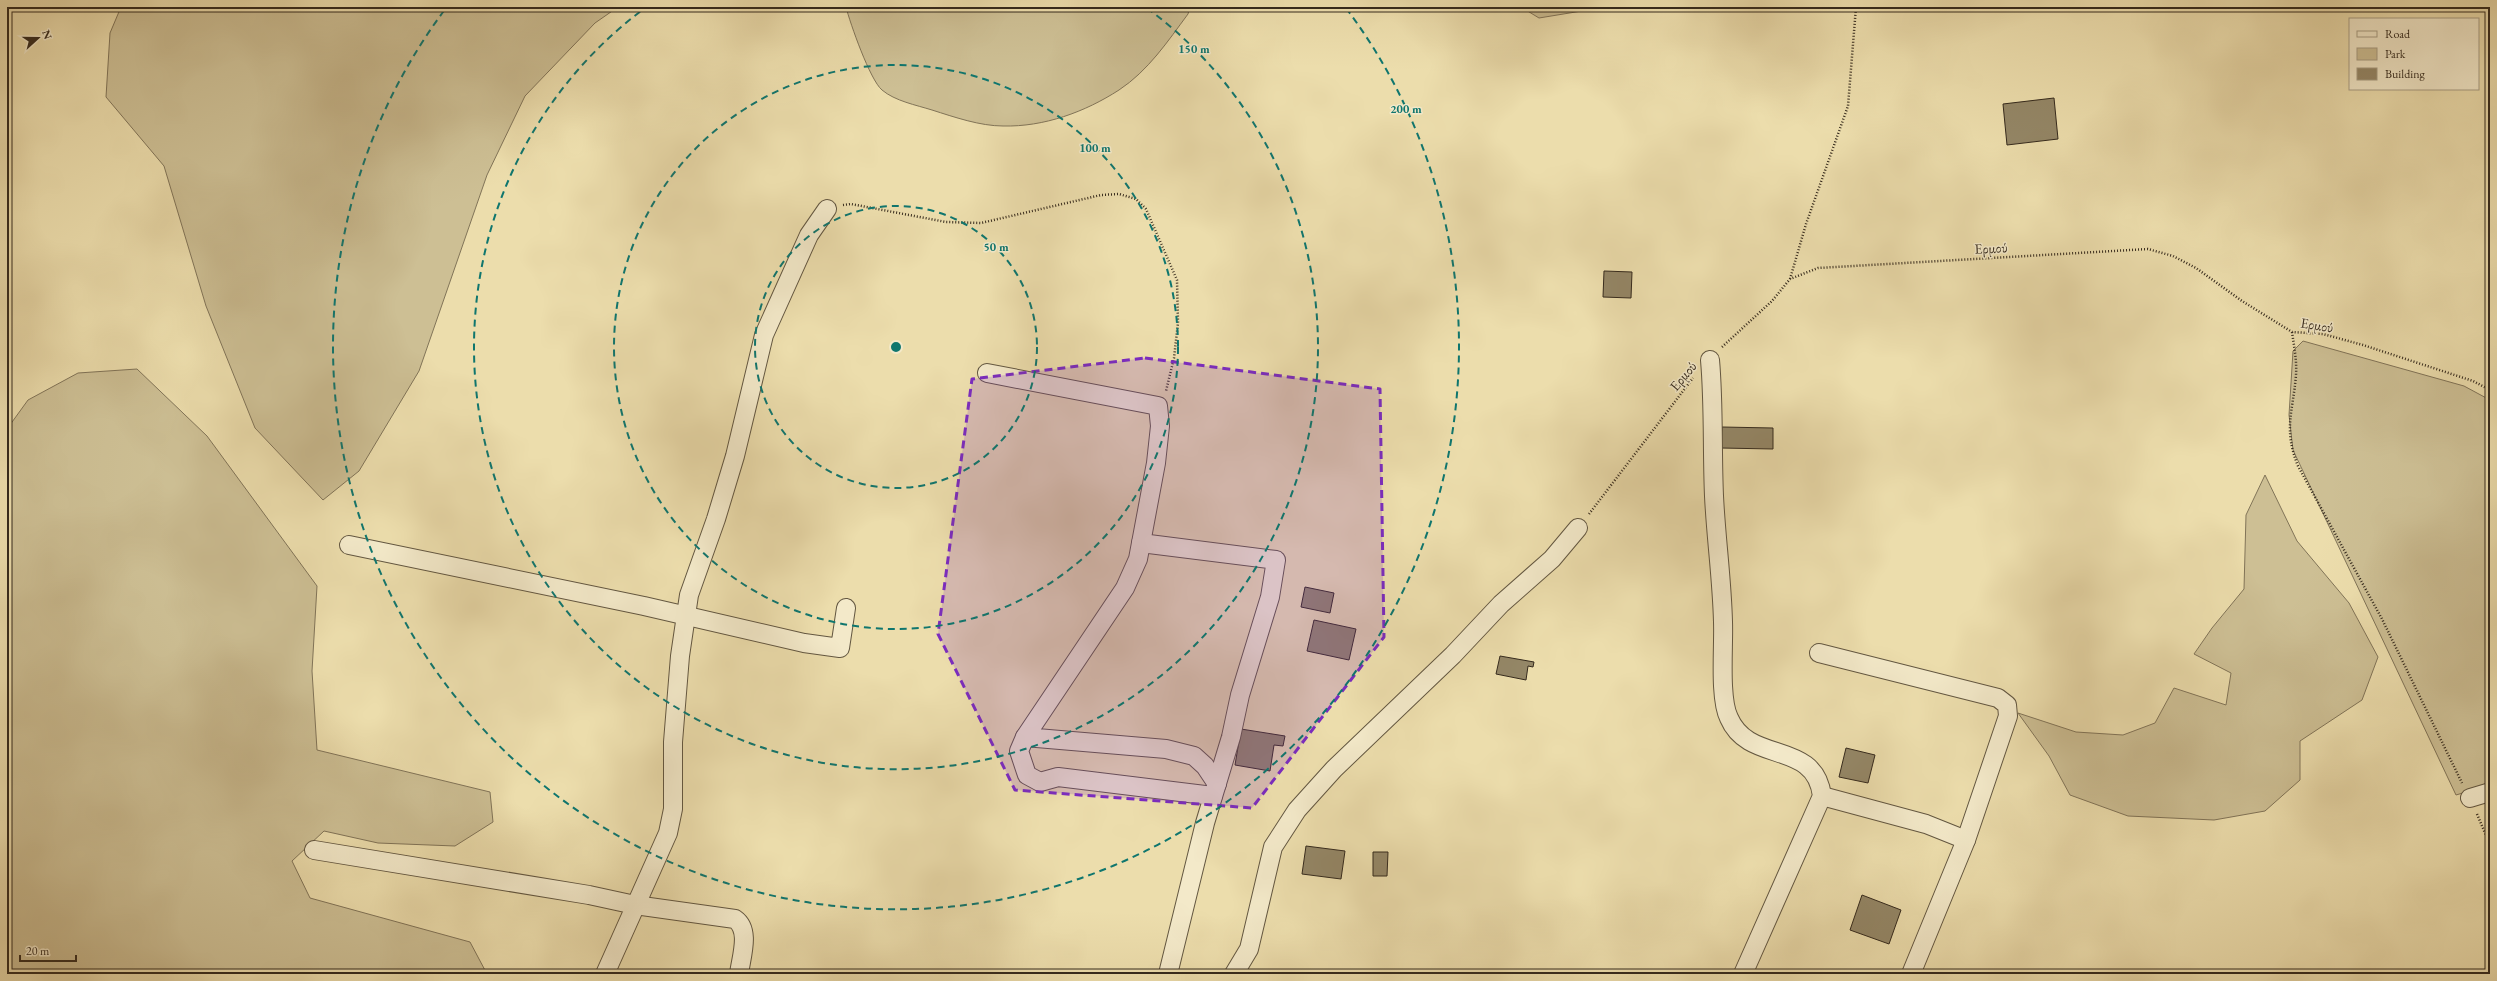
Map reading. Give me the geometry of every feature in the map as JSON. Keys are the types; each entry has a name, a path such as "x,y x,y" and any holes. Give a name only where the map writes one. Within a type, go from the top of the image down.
{"street":[{"path":"605,974 668,833 673,809 673,742 680,656 689,595 716,519 735,456 764,335 809,235 827,209"},
{"path":"1710,360 1714,495 1723,620 1725,702 1729,718 1739,733 1752,742 1770,752 1804,762 1814,772 1820,782 1822,796 1743,974"},
{"path":"987,373 1158,406 1160,426 1156,463 1138,559 1125,588 1025,737 1019,751 1027,775 1040,782 1058,777 1215,790"},
{"path":"1234,974 1249,949 1273,847 1297,810 1334,769 1453,655 1501,604 1552,559 1578,528"},
{"path":"1141,543 1276,560 1270,597 1240,695 1178,928 1168,974"},
{"path":"349,545 840,648 846,608"},
{"path":"1818,653 1990,696 2003,700 2007,705 2008,716 1966,840 1911,974"},
{"path":"1025,737 1166,749 1194,756 1205,766 1215,790"},
{"path":"2470,798 2490,792"},
{"path":"1822,796 1926,824 1966,840"},
{"path":"314,850 589,895 635,905 735,919 742,924 745,932 739,974"}],"path":[{"path":"1790,279 1804,230 1848,106 1856,7"},
{"path":"827,209 852,204 946,222 981,223 1101,195 1119,194 1136,199 1146,209 1177,280 1178,323 1174,358 1167,390 1158,406"},
{"name":"Ερμού","path":"1578,528 1690,381 1772,301 1790,279 1818,268 2148,248 2173,256 2196,268 2242,301 2292,332 2322,334 2363,345 2473,381 2490,390"},
{"path":"2292,332 2296,373 2288,430 2295,461 2382,619 2470,798 2490,845"}],"highlighted area":[{"path":"1145,358 1380,389 1384,637 1252,808 1015,790 938,634 972,379"}],"green space":[{"path":"121,7 618,7 595,23 525,96 487,175 419,371 359,471 323,500 255,428 206,306 164,166 106,97 110,33"},
{"path":"846,7 1190,7 1188,14 1173,35 1148,65 1119,90 1106,98 1064,117 1049,121 1018,126 994,126 976,123 899,100 882,90 866,64"},
{"path":"1521,7 1606,7 1539,18"},
{"path":"2303,341 2464,386 2490,400 2490,785 2456,795 2293,450 2289,415 2293,351"},
{"path":"137,369 207,436 317,586 312,671 317,750 490,792 493,822 455,846 378,843 324,831 292,861 310,898 470,942 487,974 7,974 7,429 28,400 78,373"},
{"path":"2265,475 2297,541 2349,603 2378,657 2362,700 2300,741 2300,780 2265,811 2214,820 2128,816 2070,795 2049,756 2018,713 2076,732 2123,735 2155,723 2174,688 2226,705 2231,673 2194,654 2212,628 2244,589 2246,515"}],"building":[{"path":"2054,98 2058,139 2007,145 2003,104"},
{"path":"1604,271 1632,272 1631,298 1603,297"},
{"path":"1722,427 1773,428 1773,449 1721,448"},
{"path":"1305,587 1334,593 1330,613 1301,607"},
{"path":"1314,620 1356,629 1349,660 1307,651"},
{"path":"1500,656 1534,662 1533,667 1528,666 1526,680 1496,674"},
{"path":"1241,729 1285,736 1283,746 1274,745 1270,771 1235,765"},
{"path":"1846,748 1875,755 1868,783 1839,777"},
{"path":"1306,846 1345,851 1341,879 1302,874"},
{"path":"1373,852 1388,852 1387,876 1373,876"},
{"path":"1862,895 1901,910 1889,944 1850,930"}]}
